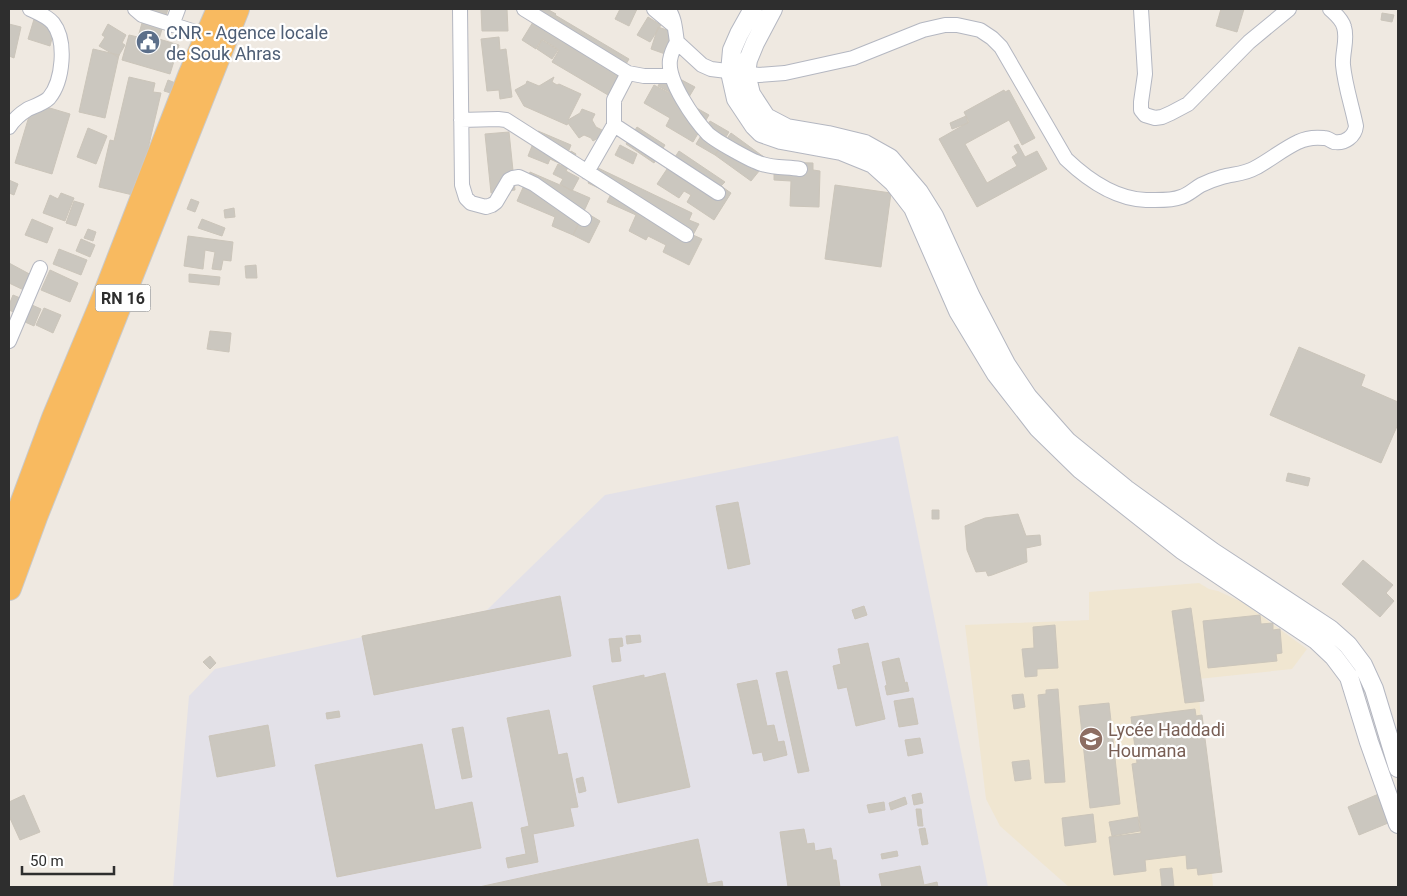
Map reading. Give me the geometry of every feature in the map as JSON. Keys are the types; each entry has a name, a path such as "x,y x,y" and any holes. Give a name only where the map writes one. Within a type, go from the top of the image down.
{"highway":[{"name":"RN 16","path":"9,539 54,418 100,308 190,76 219,9"},
{"name":"RN 16","path":"9,588 35,517 237,9"}],"street":[{"path":"9,128 18,116 49,98 60,72 63,58 62,46 54,24 46,17 30,9"},
{"path":"135,9 142,15 208,36"},
{"path":"172,25 178,9"},
{"path":"460,9 462,185 466,198 471,203 486,207 492,205 501,195 509,180 518,177 534,184 584,219"},
{"path":"524,9 628,73 644,76 672,76"},
{"path":"654,9 673,14 677,42 670,58 672,76 693,116 710,135 742,155 762,164 800,169"},
{"path":"753,9 732,50 738,72 766,117 787,128 864,144 890,158 919,192 934,216 971,297 1006,364 1028,397 1067,441 1126,489 1213,552 1330,629 1348,646 1363,665 1374,689 1394,741 1398,768"},
{"path":"773,9 755,42 748,60 738,72 736,99 754,126 762,133 781,140 840,151 873,164 893,182 913,208 958,311 996,374 1038,428 1080,470 1182,550 1316,640 1334,657 1349,677 1369,742 1398,824"},
{"path":"1141,9 1145,74 1141,110 1145,115 1155,118 1171,113 1188,104 1249,42 1288,9"},
{"path":"677,42 702,65 711,70 760,75 785,73 853,58 923,30 945,25 957,24 972,27 992,38 1001,47 1066,159 1082,174 1106,189 1124,196 1145,200 1169,199 1181,197 1201,185 1254,168 1297,142 1309,138 1322,138 1340,142 1353,136 1356,132 1356,126 1343,66 1344,27 1342,20 1330,9"},
{"path":"588,172 614,125 615,96 628,73"},
{"path":"461,120 506,120 686,235"},
{"path":"614,125 718,193"},
{"path":"9,341 40,268"},
{"path":"1369,742 1394,741"}],"shaded area":[{"path":"898,436 988,887 173,887 189,696 215,669 487,610 605,495"},
{"name":"Lycée Haddadi Houmana","path":"1199,583 1242,602 1307,649 1292,669 1198,679 1213,887 1069,887 1000,826 986,799 965,625 1089,620 1089,592"}],"building":[{"name":"CNR - Agence locale de Souk Ahras","path":"146,9 168,9 159,39 179,45 170,74 122,60 129,35 138,37"},
{"path":"481,9 507,9 508,31 482,31"},
{"path":"541,9 547,9 556,14 629,59 608,95 552,62 559,50 542,39 536,49 522,40"},
{"path":"620,9 637,9 629,26 615,19"},
{"path":"1221,9 1244,9 1237,32 1216,26"},
{"path":"1382,13 1394,15 1392,22 1381,20"},
{"path":"35,16 56,23 50,46 28,39"},
{"path":"648,17 661,25 650,42 637,35"},
{"path":"9,24 21,27 14,58 9,56"},
{"path":"108,24 126,35 122,43 125,45 118,57 99,46 105,37 102,35"},
{"path":"658,27 676,33 668,55 651,49"},
{"path":"499,37 500,50 506,49 512,97 500,99 499,90 487,91 481,39"},
{"path":"542,40 558,50 552,59 537,49"},
{"path":"93,49 119,55 105,118 79,112"},
{"path":"667,70 678,77 669,92 658,86"},
{"path":"129,77 155,83 153,92 161,93 137,196 99,187 110,140 114,141"},
{"path":"554,77 552,82 581,94 568,120 580,113 582,109 595,114 592,120 596,127 602,130 598,138 593,141 584,135 579,138 568,123 567,125 524,106 515,90 526,84 527,81 539,86"},
{"path":"678,78 695,87 686,102 709,115 693,142 666,126 670,118 644,103 654,85 669,93"},
{"path":"168,80 178,84 174,94 164,91"},
{"path":"1004,90 1005,92 1009,90 1035,138 1022,145 1009,120 965,144 987,183 1017,166 1012,157 1018,153 1014,146 1018,144 1025,157 1037,151 1047,169 977,207 939,139 969,122 964,112"},
{"path":"33,103 70,114 52,174 15,163"},
{"path":"966,116 968,123 952,129 950,123"},
{"path":"710,121 729,132 715,155 696,144"},
{"path":"637,127 665,145 654,163 626,144"},
{"path":"88,128 107,136 96,164 77,157"},
{"path":"538,131 571,145 563,165 550,159 548,164 528,156"},
{"path":"509,132 515,190 491,193 485,134"},
{"path":"731,133 768,160 751,181 715,155"},
{"path":"620,145 637,154 633,164 615,155"},
{"path":"571,151 576,154 566,171 579,178 572,191 560,184 563,179 553,174 558,164 562,166"},
{"path":"679,151 725,182 721,186 731,193 714,220 687,202 691,195 684,191 679,198 657,184"},
{"path":"774,162 813,163 813,170 820,171 819,207 790,206 791,181 774,180"},
{"path":"596,167 692,213 689,220 699,224 693,235 702,239 689,265 663,252 666,245 648,236 646,240 629,231 636,215 607,202 611,194 588,183"},
{"path":"530,172 590,198 573,235 552,226 555,217 517,201"},
{"path":"9,180 18,184 14,195 9,193"},
{"path":"835,185 891,193 881,267 825,259"},
{"path":"61,193 74,198 65,221 43,213 50,195 58,199"},
{"path":"191,199 199,202 195,212 187,209"},
{"path":"74,201 84,204 76,226 66,223"},
{"path":"234,208 235,217 225,218 224,210"},
{"path":"585,212 600,221 589,243 573,235"},
{"path":"32,219 53,228 47,243 25,235"},
{"path":"202,219 225,228 222,236 198,228"},
{"path":"88,229 96,232 93,241 84,238"},
{"path":"188,236 233,242 231,261 223,260 221,270 212,269 215,252 205,250 203,269 184,266"},
{"path":"81,239 95,245 90,257 76,251"},
{"path":"59,249 87,260 81,275 53,264"},
{"path":"9,263 35,277 28,292 9,283"},
{"path":"256,265 257,278 246,278 245,266"},
{"path":"50,270 78,283 70,302 41,290"},
{"path":"189,274 220,277 219,285 189,282"},
{"path":"13,295 25,300 18,314 9,310"},
{"path":"32,305 41,309 34,326 25,322"},
{"path":"44,308 61,315 53,333 36,325"},
{"path":"210,331 231,333 229,352 207,349"},
{"path":"1299,347 1365,375 1361,386 1398,402 1398,424 1381,463 1270,415"},
{"path":"1288,473 1310,478 1308,486 1286,481"},
{"path":"738,502 750,564 728,569 716,506"},
{"path":"932,510 939,510 939,519 932,519"},
{"path":"1018,514 1026,536 1040,535 1041,545 1026,548 1027,562 988,576 986,571 976,572 967,550 965,526 985,518"},
{"path":"1363,560 1393,585 1386,593 1394,601 1380,617 1342,584"},
{"path":"560,596 571,656 374,695 362,636"},
{"path":"864,606 867,615 855,619 852,610"},
{"path":"1191,608 1204,701 1185,703 1172,611"},
{"path":"1260,615 1261,624 1273,623 1273,630 1280,629 1282,653 1276,654 1277,661 1208,668 1203,621"},
{"path":"1055,625 1058,668 1037,669 1037,676 1025,677 1022,649 1034,648 1033,627"},
{"path":"640,635 641,642 627,644 626,636"},
{"path":"622,638 623,646 619,647 621,661 612,662 609,639"},
{"path":"868,643 885,719 856,726 847,687 838,689 833,666 841,664 838,649"},
{"path":"210,656 216,663 210,669 203,662"},
{"path":"899,658 905,683 907,682 909,691 887,695 882,662"},
{"path":"787,671 809,771 798,773 776,673"},
{"path":"665,673 690,787 618,803 593,686 644,675 644,678"},
{"path":"757,680 767,726 774,725 778,742 784,741 787,755 764,761 762,752 753,754 737,684"},
{"path":"1058,689 1065,782 1045,783 1038,695 1046,694 1046,690"},
{"path":"1023,694 1025,707 1014,709 1012,695"},
{"path":"913,698 918,724 899,727 894,701"},
{"path":"1109,703 1120,804 1090,808 1079,706"},
{"path":"1195,709 1196,716 1202,715 1222,872 1198,875 1197,868 1187,869 1186,855 1145,860 1146,871 1114,875 1109,837 1141,833 1132,764 1137,763 1131,717"},
{"path":"549,710 558,755 567,753 578,807 570,808 574,826 533,834 538,862 508,868 506,858 526,854 521,828 529,826 507,718"},
{"path":"339,711 340,717 327,719 326,713"},
{"path":"268,725 275,766 217,777 209,736"},
{"path":"463,727 472,777 462,779 452,729"},
{"path":"920,738 923,753 908,756 905,740"},
{"path":"422,744 435,810 472,802 481,848 337,877 315,765"},
{"path":"1029,760 1031,779 1015,781 1012,762"},
{"path":"583,777 586,791 579,793 576,779"},
{"path":"921,793 923,803 914,805 912,795"},
{"path":"1381,793 1393,821 1359,835 1348,807"},
{"path":"24,795 40,832 20,840 9,816 9,802"},
{"path":"905,797 907,804 891,810 889,803"},
{"path":"884,802 885,810 869,813 867,805"},
{"path":"916,809 921,809 923,826 918,826"},
{"path":"1093,814 1096,842 1065,846 1062,818"},
{"path":"1138,817 1140,831 1112,836 1109,822"},
{"path":"925,828 928,844 922,845 919,829"},
{"path":"804,829 807,844 814,843 815,851 831,848 833,860 836,860 840,887 788,887 780,832"},
{"path":"698,839 708,887 479,887"},
{"path":"897,851 898,856 882,859 881,854"},
{"path":"920,866 924,885 937,882 938,887 882,887 879,874"},
{"path":"1172,868 1174,887 1162,887 1160,869"},
{"path":"722,881 723,887 707,887 707,884"}],"place":[{"name":"CNR - Agence locale de Souk Ahras","path":"148,42"},
{"name":"Lycée Haddadi Houmana","path":"1091,739"}]}
